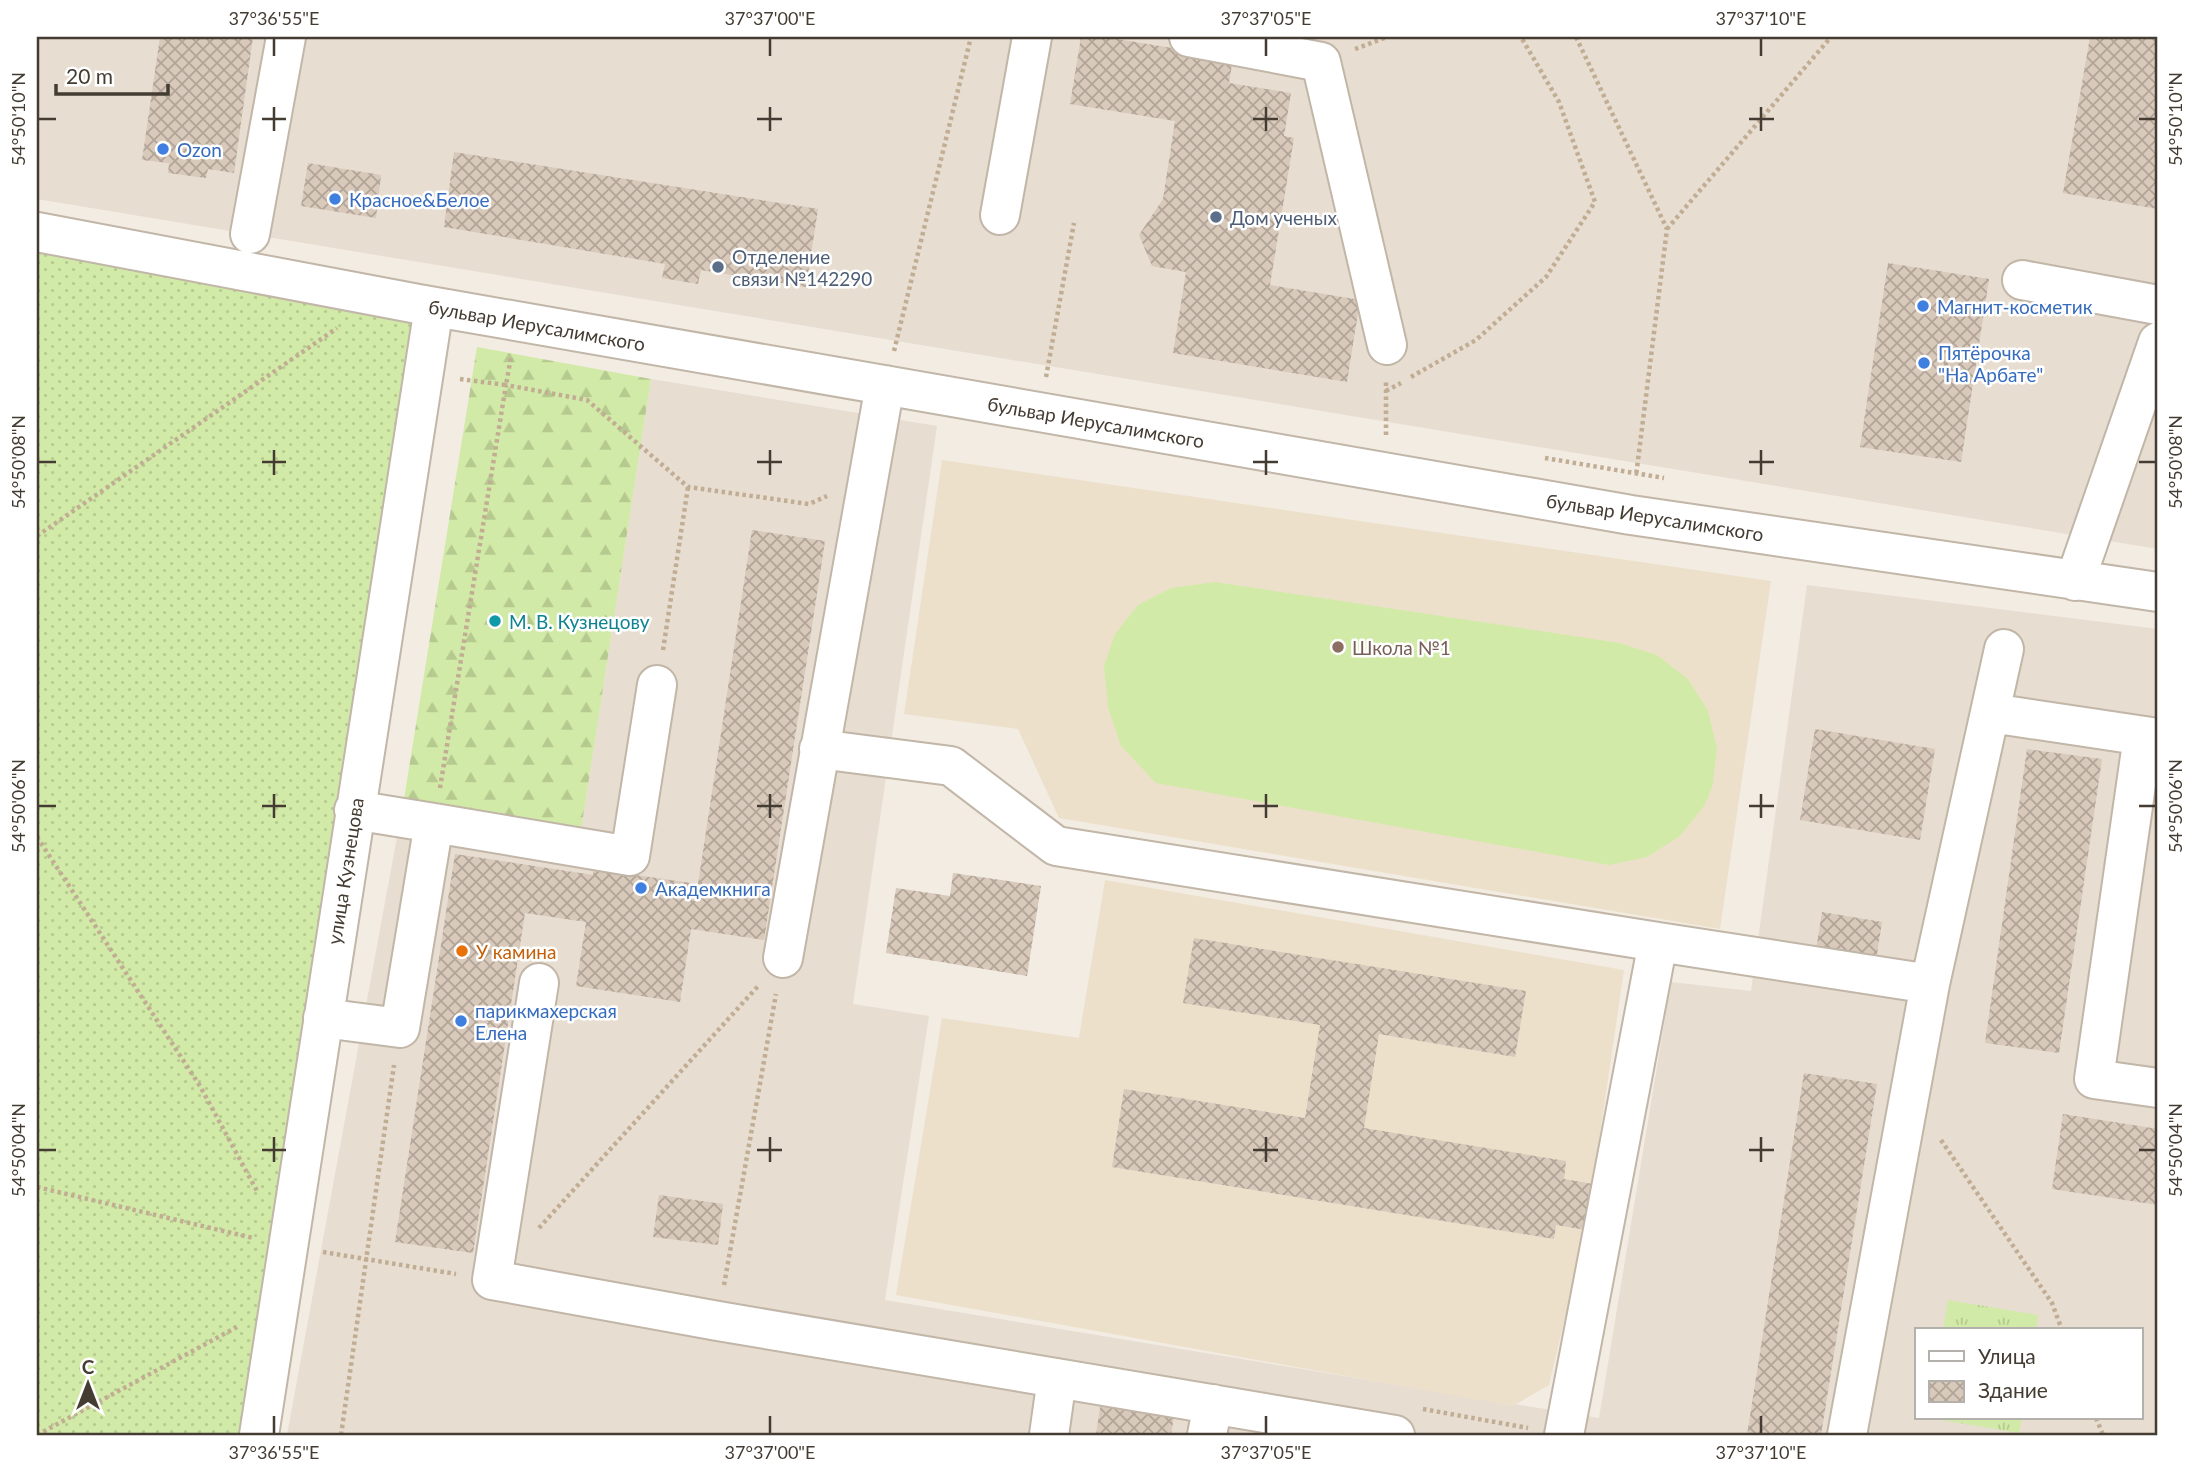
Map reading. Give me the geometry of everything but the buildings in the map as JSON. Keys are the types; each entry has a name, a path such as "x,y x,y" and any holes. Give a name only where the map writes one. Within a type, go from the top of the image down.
{"street":[{"path":"250,234 286,37"},
{"path":"1000,215 1032,37"},
{"path":"1189,37 1321,62 1387,345"},
{"name":"бульвар Иерусалимского","path":"37,232 381,298 1631,515 2158,592"},
{"path":"2022,280 2158,305"},
{"name":"улица Кузнецова","path":"259,1435 434,307"},
{"path":"2075,581 2158,342"},
{"path":"783,958 885,386"},
{"path":"1847,1435 1930,984 2004,649"},
{"path":"354,810 630,856 657,685"},
{"path":"1990,713 2151,737 2094,1079 2158,1088"},
{"path":"819,748 951,766 1056,846 1930,984"},
{"path":"323,1018 400,1028 434,823"},
{"path":"1564,1435 1658,942"},
{"path":"539,983 492,1280 1057,1378 1210,1420 1378,1434"},
{"path":"1049,1435 1057,1378"}],"path":[{"path":"885,386 971,37"},
{"path":"1386,391 1476,340 1546,277 1595,202 1559,102 1521,37"},
{"path":"1576,37 1667,229 1631,515"},
{"path":"1667,229 1831,37"},
{"path":"1046,374 1074,223"},
{"path":"37,536 381,298"},
{"path":"424,374 587,400 688,487 809,504 868,478"},
{"path":"434,823 506,386"},
{"path":"657,685 688,487"},
{"path":"37,836 200,1086 288,1247"},
{"path":"37,1187 288,1247 492,1280 783,958"},
{"path":"718,1321 783,958"},
{"path":"341,1435 400,1028"},
{"path":"1911,1096 2052,1303 2061,1328"},
{"path":"37,1435 236,1329 244,1317"}],"shaded area":[{"path":"37,37 2158,37 2158,549 37,199"},
{"path":"651,379 937,426 853,1004 929,1016 885,1300 1599,1418 1671,982 1751,991 1807,585 2158,629 2158,1435 287,1435 404,799 581,829"},
{"name":"Школа №1","path":"942,460 1771,581 1720,929 1059,818 1018,729 904,714"},
{"path":"1105,880 1624,970 1586,1230 1549,1385 1513,1406 896,1295 942,1018 1079,1038"}],"green space":[{"path":"37,251 418,304 248,1435 37,1435"},
{"path":"477,347 651,379 581,830 404,799"},
{"path":"1215,582 1620,643 1657,655 1688,679 1708,711 1717,749 1712,788 1704,806 1680,836 1647,857 1609,865 1156,783 1121,746 1108,708 1104,666 1115,634 1138,605 1171,588"},
{"path":"1948,1300 2038,1315 2036,1328 1943,1328"},
{"path":"1941,1420 2022,1420 2019,1433"}],"place":[{"name":"Ozon","path":"163,149"},
{"name":"Красное&Белое","path":"335,199"},
{"name":"Дом ученых","path":"1216,217"},
{"name":"Отделение связи №142290","path":"718,267"},
{"name":"Магнит-косметик","path":"1923,306"},
{"name":"Пятёрочка \"На Арбате\"","path":"1924,363"},
{"name":"М. В. Кузнецову","path":"495,621"},
{"name":"Школа №1","path":"1338,647"},
{"name":"Академкнига","path":"641,888"},
{"name":"У камина","path":"462,951"},
{"name":"парикмахерская Елена","path":"461,1021"}]}
